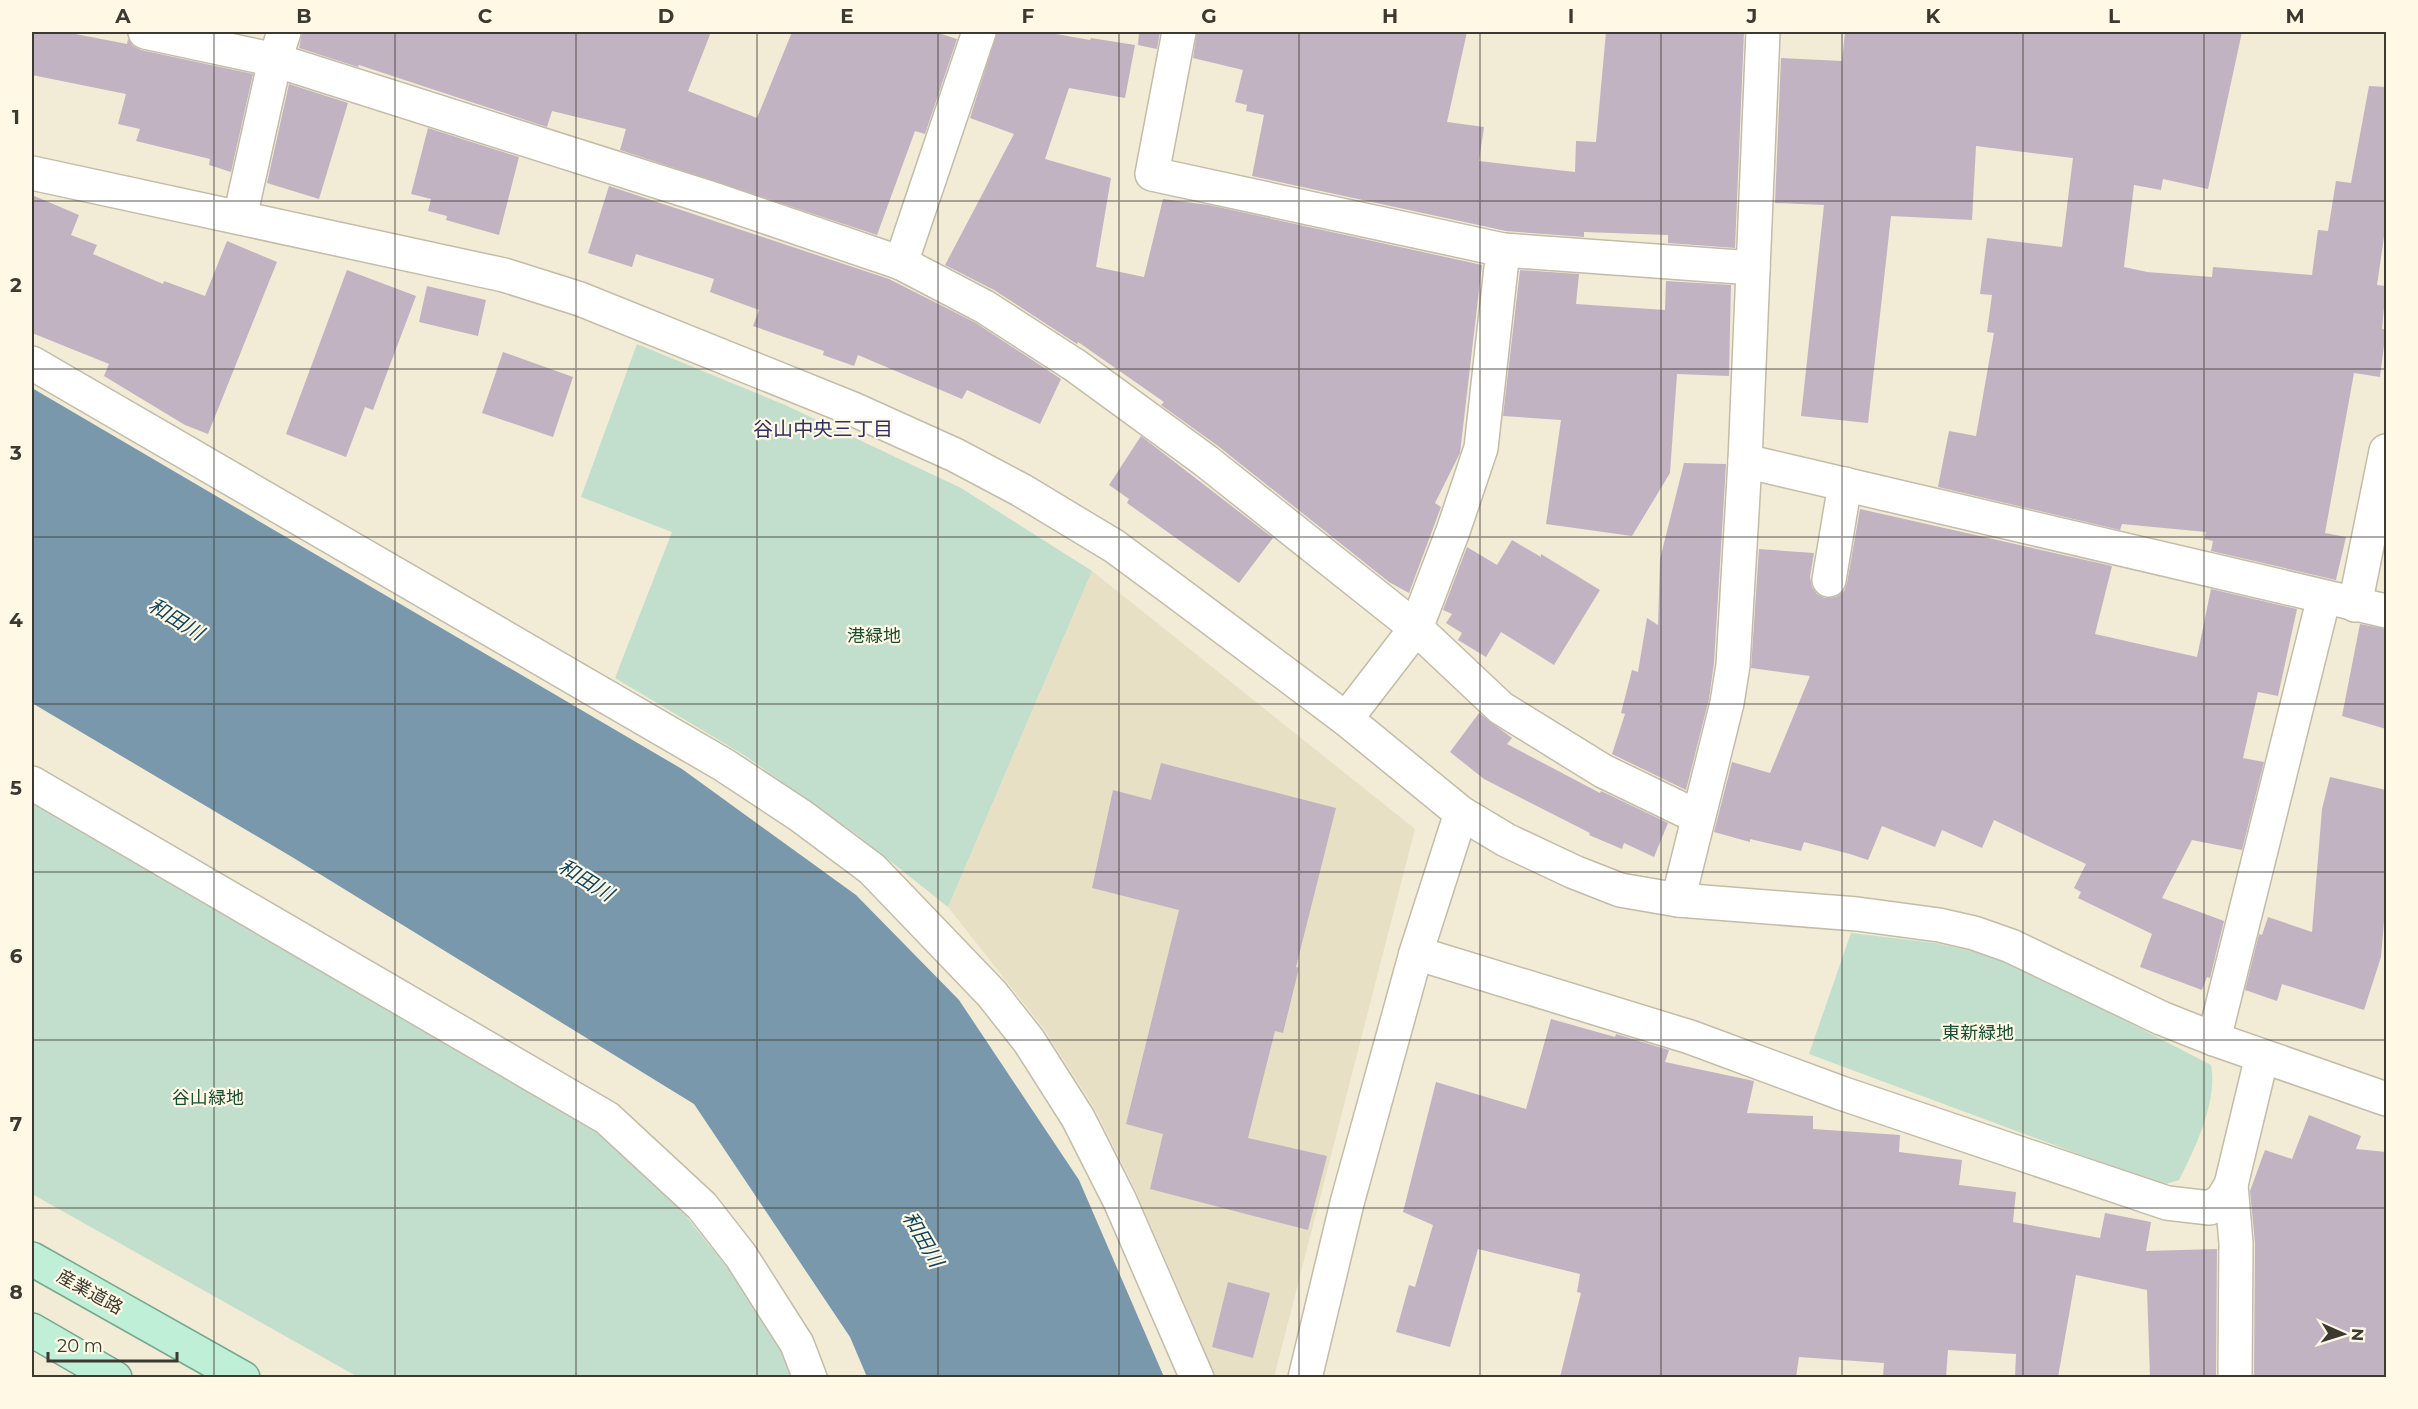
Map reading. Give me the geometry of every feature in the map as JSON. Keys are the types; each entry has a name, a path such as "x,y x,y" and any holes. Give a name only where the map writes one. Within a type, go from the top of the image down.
{"main road":[{"name":"産業道路","path":"32,1259 243,1377"},
{"path":"32,1330 115,1377"}],"street":[{"path":"145,32 279,46 702,196 901,263 985,307 1076,366 1206,461 1416,628 1501,708 1603,771 1698,817"},
{"path":"901,263 979,32"},
{"path":"1179,32 1152,174 1503,250 1753,268"},
{"path":"1678,900 1727,703 1733,665 1745,461 1763,32"},
{"path":"240,217 279,46"},
{"path":"32,173 504,275 580,299 853,409 955,455 1021,490 1114,546 1346,719 1461,813 1506,840 1620,890 1678,900 1857,914 1974,933 2011,946 2161,1018 2214,1039 2386,1099"},
{"path":"1346,719 1416,628 1453,531 1480,448 1503,250"},
{"path":"32,363 724,765 801,816 872,869 992,994 1029,1041 1078,1118 1120,1201 1197,1377"},
{"path":"2214,1039 2339,601 2386,451"},
{"path":"1745,461 2386,611"},
{"path":"1829,579 1845,484"},
{"path":"32,783 607,1118 702,1206 741,1256 797,1344 810,1377"},
{"path":"1305,1377 1347,1203 1416,953 1461,813"},
{"path":"1416,953 1690,1037 1841,1093 2167,1203 2210,1208 2222,1200 2231,1185 2262,1056"},
{"path":"2231,1185 2236,1243 2235,1377"}],"shaded area":[{"path":"1092,571 1415,829 1274,1377 1216,1377 1135,1189 1093,1106 1044,1029 948,907"}],"green space":[{"name":"港緑地","path":"637,344 785,405 961,488 1092,571 948,907 856,834 744,755 615,678 672,532 581,497"},
{"name":"谷山緑地","path":"32,800 596,1130 685,1215 727,1267 785,1350 796,1377 358,1377 32,1194"},
{"name":"東新緑地","path":"1851,933 1935,943 2004,958 2211,1065 2211,1094 2204,1124 2179,1180 2162,1185 1809,1054"}],"water":[{"name":"和田川","path":"32,388 682,769 856,895 959,1000 1079,1180 1164,1377 867,1377 850,1337 694,1104 292,857 32,703"}],"building":[{"path":"32,32 65,32 127,44 128,39 133,46 141,50 253,74 231,172 209,165 210,159 136,141 140,129 118,124 126,94 32,75"},
{"path":"302,32 711,32 688,91 757,118 792,32 935,32 957,39 925,134 915,131 877,235 620,150 626,129 552,111 547,127 359,65 358,67 299,48"},
{"path":"997,32 1045,32 1135,45 1125,98 1069,88 1045,159 1111,178 1096,267 1144,277 1163,199 1209,205 1482,265 1460,453 1435,503 1441,507 1409,593 1389,582 1218,446 1161,405 1164,402 1078,342 1077,344 994,290 945,265 1014,134 970,118"},
{"path":"1139,32 1160,32 1157,49 1138,45"},
{"path":"1197,32 1467,32 1447,122 1484,127 1479,161 1575,172 1576,141 1596,142 1606,32 1744,32 1735,248 1668,243 1668,235 1584,232 1584,237 1506,231 1252,176 1264,115 1246,111 1247,105 1235,102 1243,70 1193,58"},
{"path":"1845,32 2242,32 2208,189 2163,179 2161,190 2134,185 2124,267 2147,272 2212,277 2213,267 2312,275 2318,230 2328,231 2336,181 2351,183 2369,86 2386,87 2386,223 2377,285 2386,286 2382,329 2386,329 2380,377 2354,373 2325,533 2346,537 2336,580 2211,551 2213,541 2204,539 2206,532 2122,524 2120,530 1938,487 1949,431 1976,436 1994,333 1987,332 1992,295 1980,294 1987,238 2062,247 2073,158 1976,146 1972,220 1891,216 1868,423 1801,416 1824,205 1775,203 1781,58 1842,61"},
{"path":"289,84 348,103 319,199 267,183"},
{"path":"428,128 519,157 499,235 446,220 447,216 428,211 431,199 411,194"},
{"path":"609,186 889,279 976,323 1061,379 1040,424 967,390 962,399 858,355 854,366 823,355 824,351 753,326 759,310 710,292 714,279 636,254 632,267 588,253"},
{"path":"32,195 79,215 71,235 97,245 93,254 163,284 164,281 205,296 227,241 277,262 208,434 185,425 104,376 109,364 32,333"},
{"path":"347,270 416,296 373,410 365,407 346,457 286,434"},
{"path":"1520,270 1579,274 1576,304 1665,310 1666,281 1731,285 1729,376 1677,374 1670,473 1632,536 1546,524 1561,420 1503,416"},
{"path":"427,286 486,300 478,336 419,322"},
{"path":"503,352 573,377 553,437 482,413"},
{"path":"1141,436 1273,538 1239,583 1127,503 1129,499 1109,485"},
{"path":"1684,463 1726,464 1714,663 1709,699 1686,790 1612,754 1625,714 1621,713 1632,670 1638,672 1647,618 1658,625 1660,559"},
{"path":"1860,509 2112,566 2095,634 2197,657 2211,589 2297,609 2278,696 2258,692 2243,758 2264,762 2242,850 2192,840 2162,898 2224,921 2210,978 2207,977 2202,990 2140,967 2152,934 2078,898 2081,892 2074,888 2086,864 1994,820 1982,848 1942,830 1935,847 1882,826 1868,860 1804,842 1801,851 1750,839 1750,842 1714,832 1732,762 1770,773 1810,676 1751,668 1759,549 1814,553 1810,577 1812,587 1817,594 1825,598 1836,597 1844,591 1847,583"},
{"path":"1512,540 1541,557 1541,554 1600,590 1554,665 1501,632 1486,657 1458,640 1462,633 1446,623 1452,614 1443,610 1467,547 1497,565"},
{"path":"2360,624 2386,629 2386,729 2342,716"},
{"path":"1479,713 1512,738 1507,744 1600,793 1601,791 1668,823 1654,857 1624,843 1622,849 1589,835 1590,833 1484,779 1450,752"},
{"path":"1161,763 1336,808 1296,967 1299,968 1283,1033 1275,1031 1248,1138 1327,1156 1308,1230 1150,1189 1163,1134 1126,1124 1179,910 1092,888 1113,790 1151,800"},
{"path":"2330,777 2386,790 2386,898 2381,957 2364,1010 2282,984 2277,1001 2245,990 2259,934 2262,935 2268,917 2312,932 2322,809"},
{"path":"1551,1019 1615,1037 1616,1034 1669,1050 1665,1062 1754,1081 1747,1113 1813,1116 1813,1129 1900,1135 1899,1152 1962,1160 1959,1185 2016,1192 2013,1222 2100,1238 2105,1213 2151,1222 2146,1251 2217,1249 2216,1377 2150,1377 2147,1290 2076,1275 2058,1377 2015,1377 2016,1354 1948,1350 1946,1377 1883,1377 1884,1363 1799,1357 1796,1377 1560,1377 1581,1293 1577,1292 1580,1274 1478,1249 1450,1347 1396,1332 1409,1285 1415,1287 1433,1225 1403,1212 1436,1082 1526,1109"},
{"path":"2309,1115 2361,1136 2356,1149 2386,1152 2386,1377 2254,1377 2255,1243 2250,1191 2265,1150 2292,1159"},
{"path":"1228,1282 1270,1293 1253,1358 1212,1347"}],"district":[{"name":"谷山中央三丁目","path":"823,429"}]}
